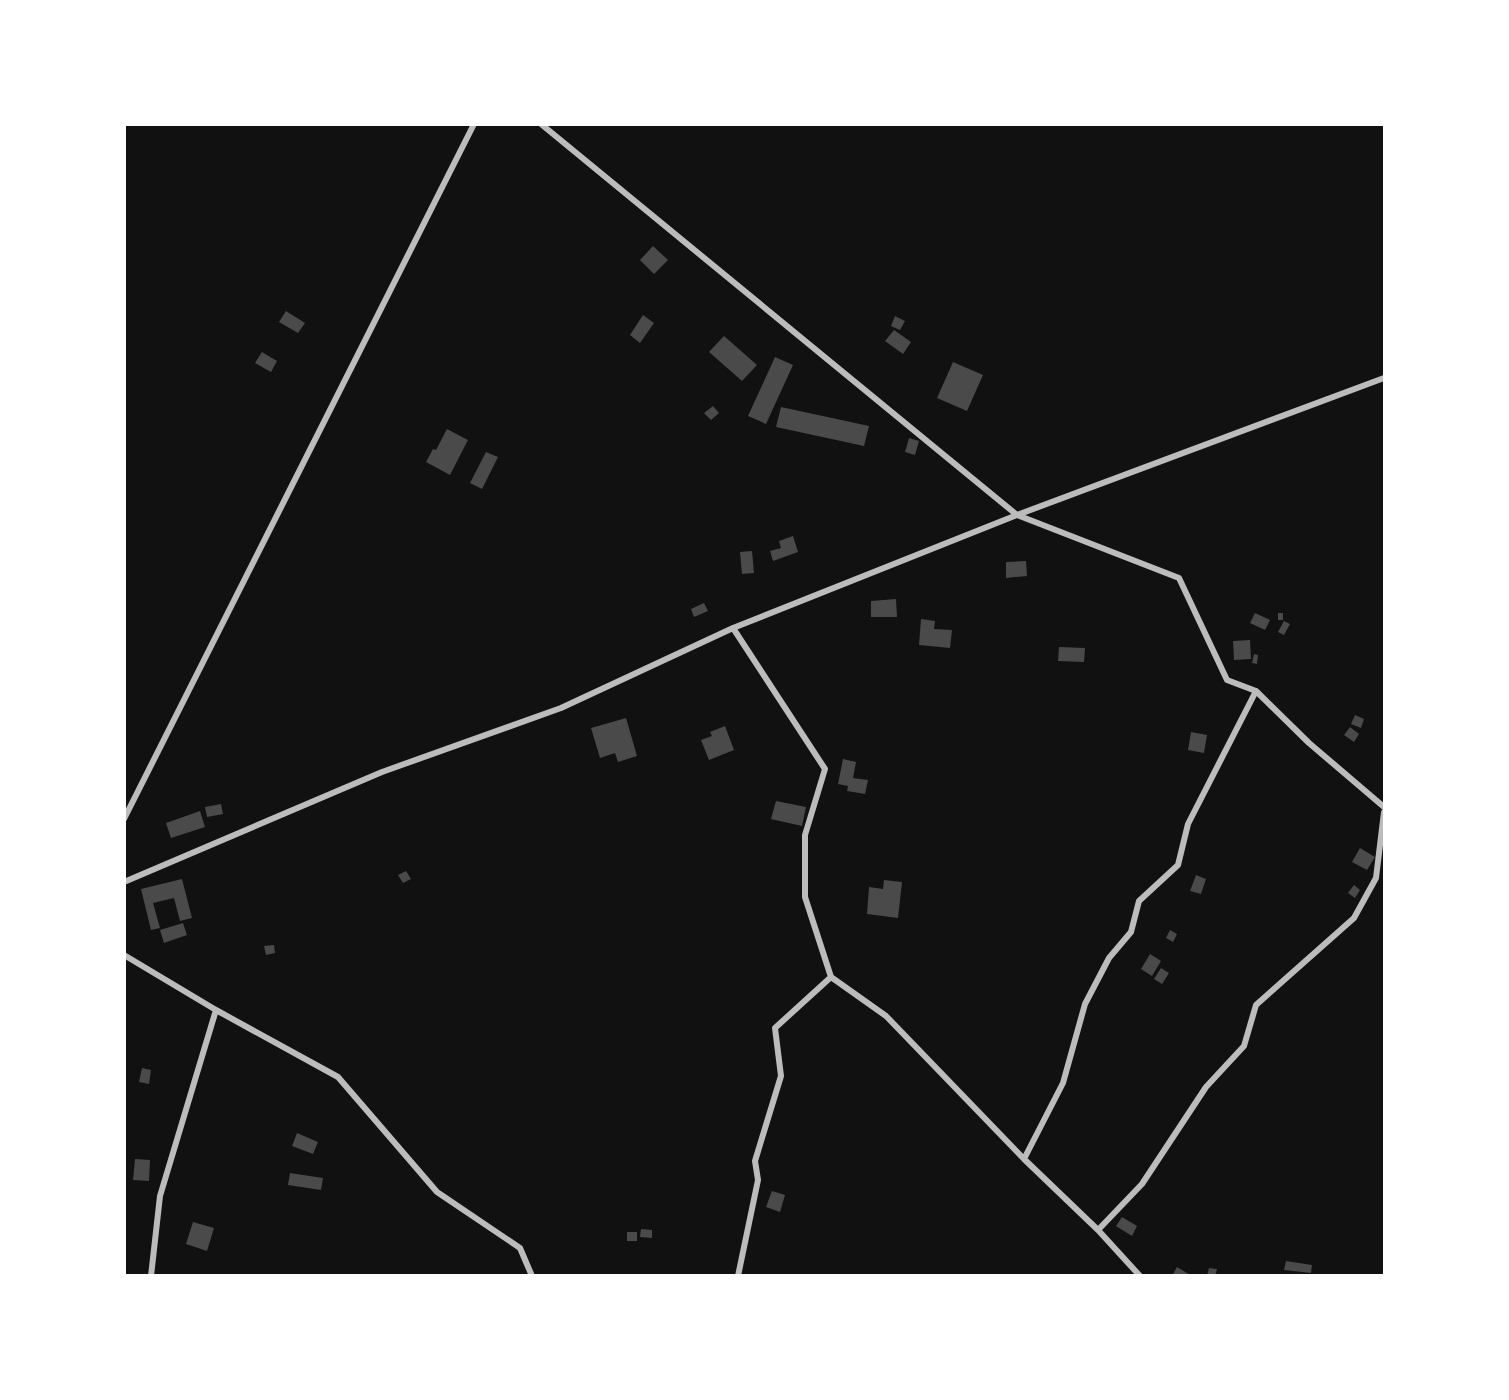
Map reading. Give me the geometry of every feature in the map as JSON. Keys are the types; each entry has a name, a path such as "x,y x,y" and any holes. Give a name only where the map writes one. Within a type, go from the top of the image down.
{"street":[{"path":"124,819 474,124"},
{"path":"541,124 1017,515 1179,578 1227,680 1256,691 1309,743 1384,807"},
{"path":"124,882 382,772 561,708 733,628 1017,515 1384,378"},
{"path":"733,628 825,769 805,835 805,897 831,977 886,1016 1140,1275"},
{"path":"1024,1159 1063,1083 1085,1004 1109,958 1131,932 1139,901 1178,865 1188,824 1256,691"},
{"path":"1098,1230 1142,1184 1206,1087 1244,1046 1256,1005 1354,918 1376,879 1384,812"},
{"path":"124,956 338,1077 437,1192 519,1248 532,1275"},
{"path":"738,1275 758,1180 755,1161 781,1076 775,1028 831,977"},
{"path":"151,1275 160,1196 216,1010"}],"building":[{"path":"653,246 668,260 654,274 640,260"},
{"path":"286,311 305,323 298,333 279,322"},
{"path":"643,315 654,323 640,343 630,335"},
{"path":"895,316 905,321 900,330 891,326"},
{"path":"894,330 911,342 903,354 885,341"},
{"path":"724,336 757,365 742,381 709,352"},
{"path":"262,352 277,361 271,372 255,363"},
{"path":"775,357 793,365 766,424 748,416"},
{"path":"953,362 983,375 967,411 937,398"},
{"path":"713,406 719,413 711,420 704,413"},
{"path":"781,407 869,426 864,446 776,427"},
{"path":"447,429 468,440 450,475 426,462 433,449 436,450"},
{"path":"909,438 919,441 915,455 905,452"},
{"path":"486,452 498,457 482,489 470,483"},
{"path":"793,536 798,552 773,561 770,551 781,548 779,541"},
{"path":"752,551 754,573 742,574 740,552"},
{"path":"1026,561 1027,576 1006,578 1006,562"},
{"path":"896,599 897,617 871,617 871,601"},
{"path":"704,603 708,611 694,617 691,609"},
{"path":"1255,613 1270,620 1265,630 1250,623"},
{"path":"1278,613 1283,613 1283,620 1278,620"},
{"path":"921,619 935,621 934,629 952,630 950,648 919,645"},
{"path":"1284,621 1290,624 1284,635 1278,632"},
{"path":"1250,640 1251,659 1234,660 1233,641"},
{"path":"1059,647 1085,648 1084,662 1058,661"},
{"path":"1254,654 1258,655 1257,664 1252,663"},
{"path":"1355,715 1364,719 1361,728 1351,724"},
{"path":"626,718 637,756 618,762 615,753 600,758 591,728"},
{"path":"725,726 734,750 709,760 701,740 712,736 710,732"},
{"path":"1350,727 1359,734 1354,742 1344,735"},
{"path":"1191,732 1207,735 1204,753 1188,750"},
{"path":"843,759 856,762 853,778 868,780 865,794 847,791 848,786 838,784"},
{"path":"776,801 806,807 802,826 771,819"},
{"path":"221,804 223,814 207,817 205,807"},
{"path":"200,811 205,827 171,838 166,823"},
{"path":"1360,848 1375,857 1367,870 1352,862"},
{"path":"406,871 411,879 403,883 398,875"},
{"path":"1196,875 1206,879 1201,894 1190,891"},
{"path":"182,879 192,918 180,921 174,898 153,903 160,928 151,930 141,889"},
{"path":"884,880 902,882 898,918 867,914 869,887 883,889"},
{"path":"1354,885 1360,890 1355,898 1348,893"},
{"path":"183,923 187,935 164,943 160,930"},
{"path":"1170,930 1177,934 1173,942 1166,938"},
{"path":"274,945 275,953 266,955 264,946"},
{"path":"1150,954 1161,961 1152,976 1141,969"},
{"path":"1161,968 1169,973 1162,984 1154,979"},
{"path":"142,1068 151,1070 149,1084 139,1082"},
{"path":"297,1133 318,1142 313,1154 292,1146"},
{"path":"135,1159 150,1160 149,1181 133,1180"},
{"path":"290,1173 323,1178 321,1190 288,1185"},
{"path":"772,1191 785,1195 780,1212 766,1207"},
{"path":"1122,1217 1137,1226 1132,1236 1116,1226"},
{"path":"193,1222 214,1228 207,1251 186,1244"},
{"path":"641,1229 652,1230 652,1238 640,1237"},
{"path":"627,1232 637,1232 637,1241 627,1241"},
{"path":"1286,1261 1312,1265 1311,1273 1284,1270"},
{"path":"1177,1267 1192,1276 1172,1276"},
{"path":"1209,1268 1217,1269 1215,1276 1207,1276"}]}
